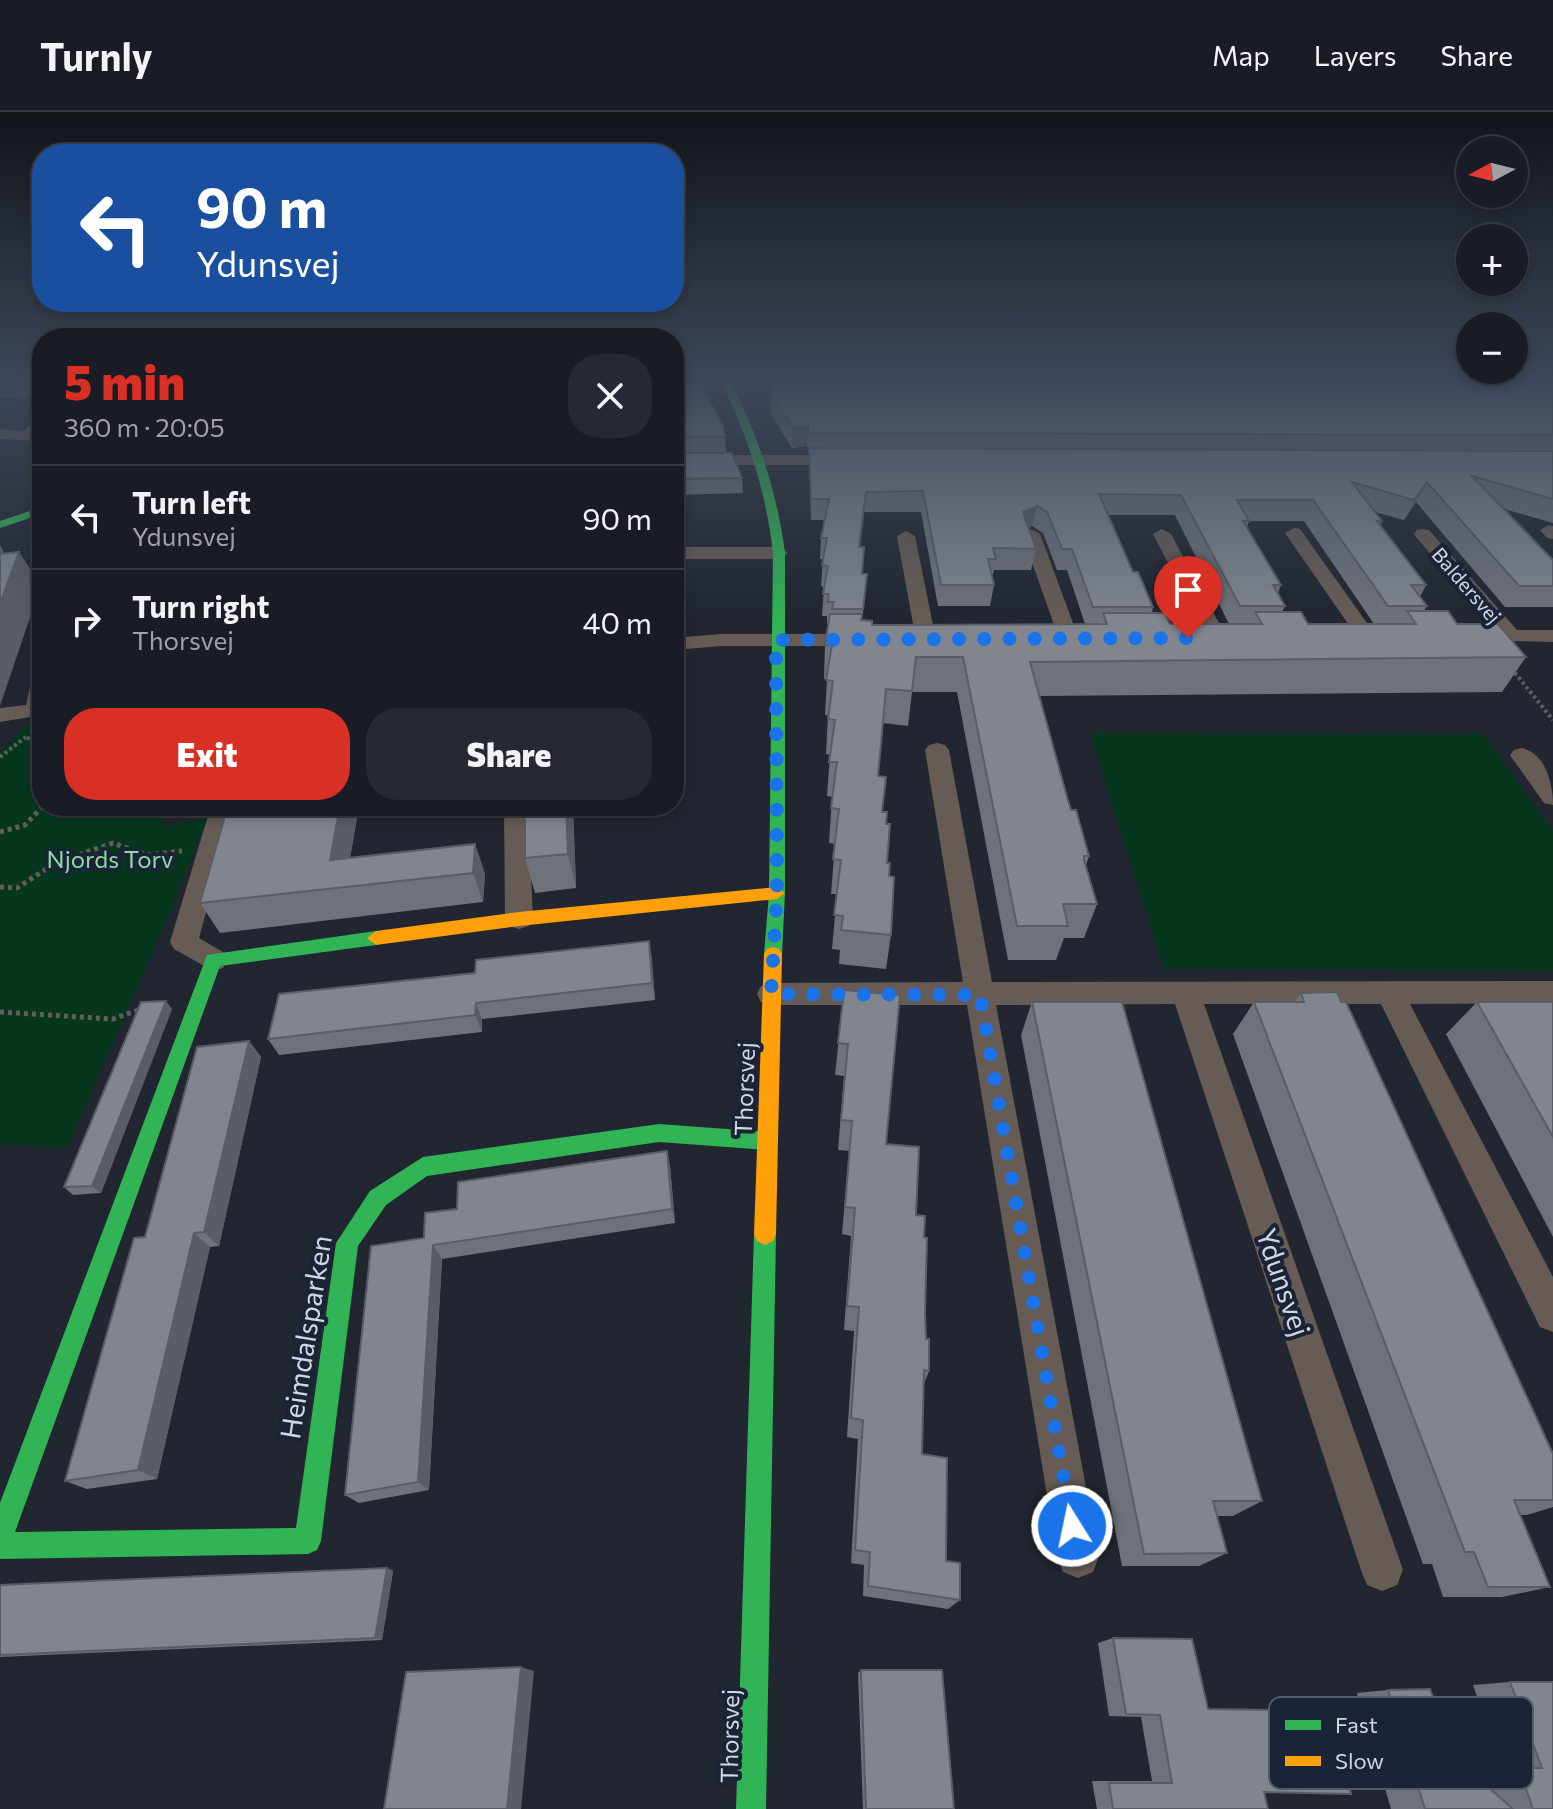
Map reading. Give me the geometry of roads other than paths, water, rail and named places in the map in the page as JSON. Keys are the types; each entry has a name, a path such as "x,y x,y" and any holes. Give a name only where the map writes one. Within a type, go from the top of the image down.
{"street":[{"path":"684,460 747,459"},
{"name":"Thorsvej","path":"751,1809 771,994 777,893 776,640 779,553 775,504 764,459"},
{"path":"782,459 859,460"},
{"path":"0,525 32,514"},
{"path":"1294,533 1374,637 1337,637"},
{"path":"1031,534 1069,639"},
{"path":"1162,534 1225,638 1188,638"},
{"name":"Baldersvej","path":"1423,534 1511,636"},
{"path":"906,536 926,640"},
{"path":"684,553 779,553"},
{"name":"Baldersvej","path":"1456,636 1553,636"},
{"path":"684,644 881,640"},
{"path":"0,715 32,711"},
{"path":"937,750 1078,1557"},
{"path":"1522,755 1553,797"},
{"path":"220,816 184,942 213,960 519,919 777,893"},
{"path":"516,816 519,919"},
{"path":"0,1538 213,960"},
{"path":"771,994 1553,992"},
{"path":"1390,993 1553,1314"},
{"name":"Ydunsvej","path":"1186,994 1382,1570"},
{"name":"Heimdalsparken","path":"0,1546 308,1541 347,1243 368,1206 394,1182 423,1167 659,1133 767,1141"}],"park label":[{"name":"Njords Torv","path":"110,858"}]}
